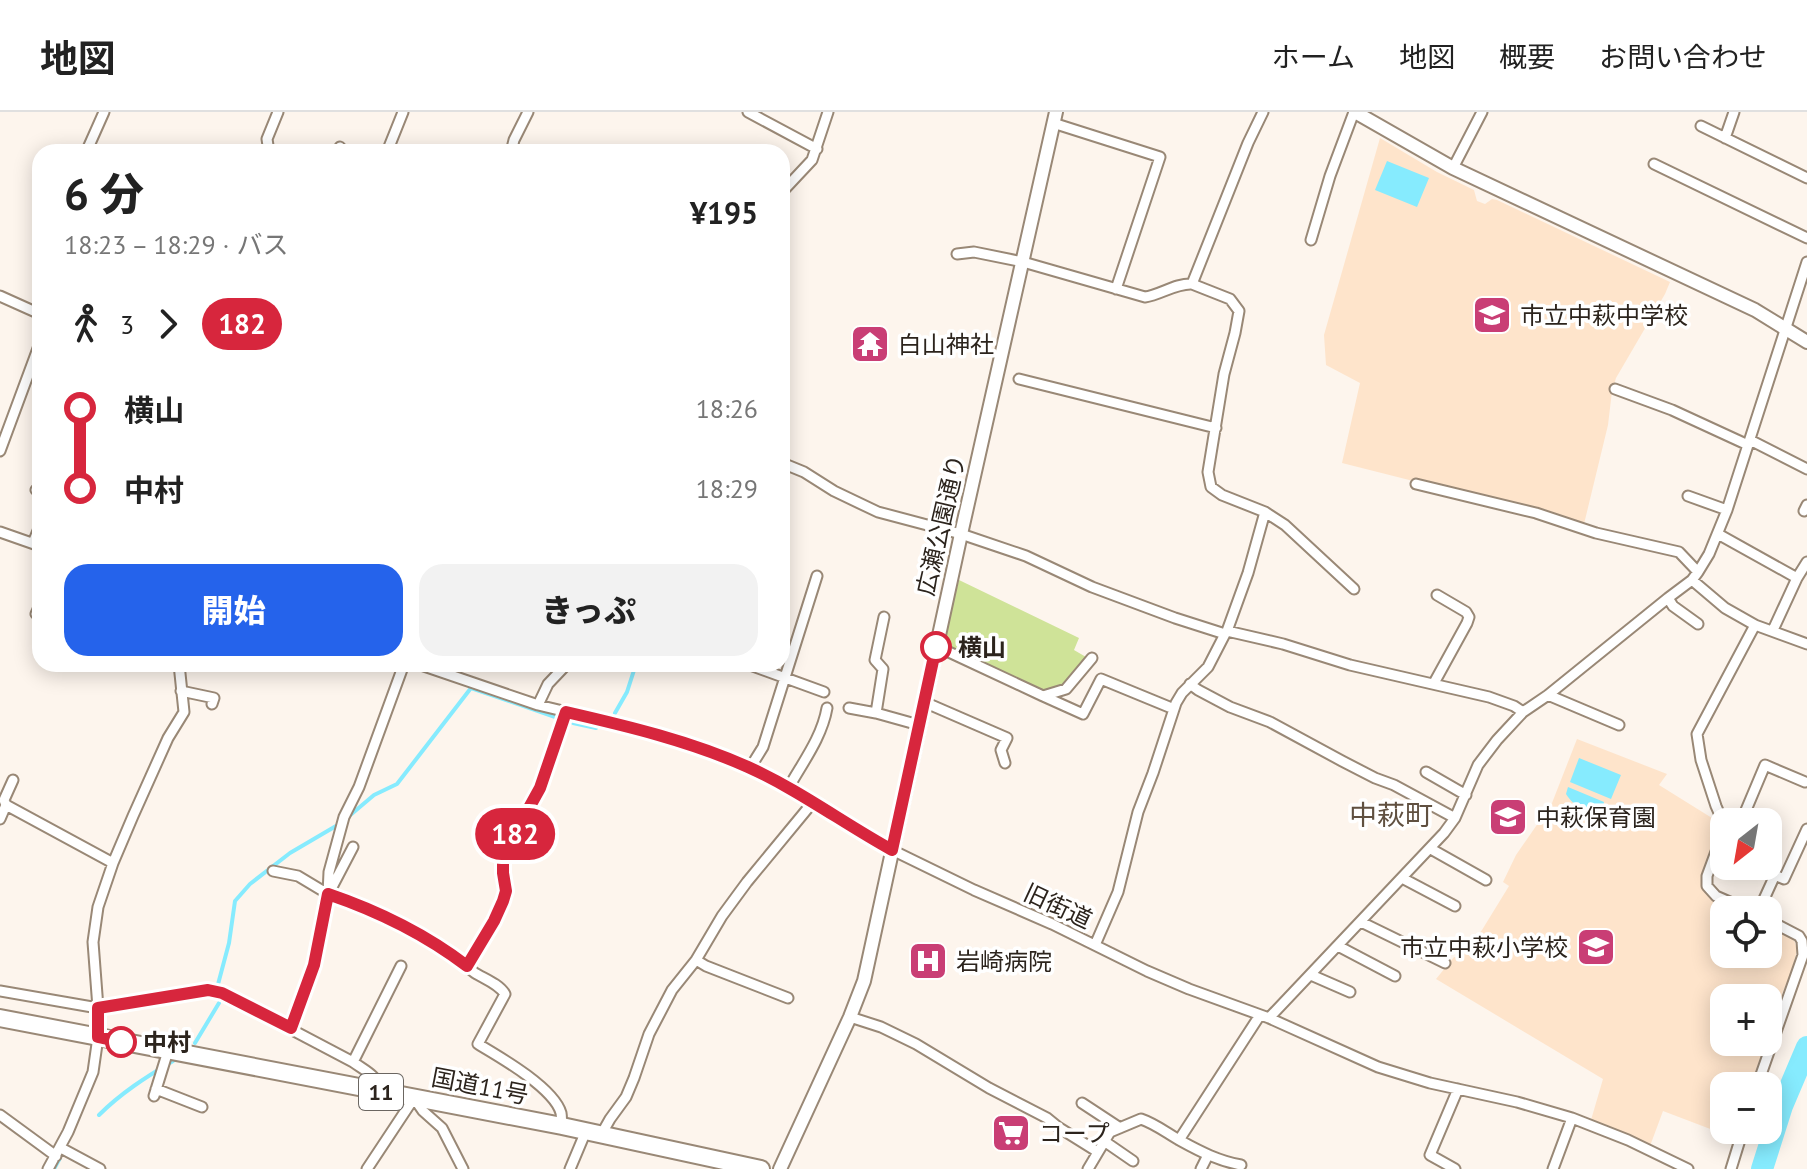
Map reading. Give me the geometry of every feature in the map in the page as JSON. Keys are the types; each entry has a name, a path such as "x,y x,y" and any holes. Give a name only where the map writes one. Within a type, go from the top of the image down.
{"highway":[{"name":"国道11号","path":"0,1018 98,1037 165,1061 381,1092 562,1126 761,1169"}],"street":[{"path":"89,144 104,112"},
{"path":"268,144 278,112"},
{"path":"513,144 528,112"},
{"path":"748,112 817,149"},
{"path":"790,183 812,160 828,112"},
{"path":"1192,284 1263,112"},
{"path":"1311,240 1354,112 1453,168 1755,310 1807,342"},
{"path":"1453,168 1482,112"},
{"path":"1725,138 1734,112"},
{"path":"390,144 401,115 412,123"},
{"path":"1054,118 1160,157 1116,289"},
{"name":"広瀬公園通り","path":"780,1169 864,981 1054,118"},
{"path":"1701,126 1807,178"},
{"path":"1654,164 1807,238"},
{"path":"957,254 974,252 1023,262 1145,297 1192,284 1230,299 1239,311 1224,374 1208,472 1211,487 1222,495 1265,512 1285,525 1354,589"},
{"path":"1179,1140 1264,1016 1311,975 1431,849 1455,818 1478,765 1497,740 1523,712 1695,576 1727,510 1786,328 1802,295 1807,262"},
{"path":"0,296 32,310"},
{"path":"0,451 32,365"},
{"path":"1019,379 1216,428"},
{"path":"1615,389 1749,442 1807,469"},
{"path":"790,466 878,512 961,534 1026,556 1092,587 1175,618 1226,633 1283,644 1350,665 1489,697 1523,712"},
{"path":"1416,484 1679,552 1695,576 1725,608 1755,625 1807,644"},
{"path":"1688,496 1727,510"},
{"path":"1095,945 1118,892 1138,812 1174,709 1182,693 1208,667 1226,633 1248,573 1265,512"},
{"path":"0,532 32,542"},
{"path":"1718,534 1797,578"},
{"path":"1773,630 1807,562"},
{"path":"790,663 817,576"},
{"path":"1434,683 1469,617 1466,612 1437,595"},
{"path":"1668,598 1673,606 1698,624"},
{"path":"876,713 883,669 875,660 884,617"},
{"path":"1717,808 1701,760 1697,734 1755,625"},
{"path":"936,646 1083,714 1101,679 1174,709"},
{"path":"1043,696 1066,689 1092,658"},
{"path":"48,1169 93,1072 98,1008 93,942 98,907 113,863 168,738 184,712 180,672"},
{"path":"291,1028 314,965 328,894 329,872 344,817 359,787 401,672"},
{"name":"旧街道","path":"442,672 538,705 715,752 789,787 892,850 1147,971 1264,1016 1378,1067 1572,1118 1688,1169"},
{"path":"538,705 548,684 559,672"},
{"path":"767,672 824,692"},
{"path":"750,768 763,747 787,672"},
{"path":"1190,684 1230,707 1270,722 1455,818"},
{"path":"181,691 214,698 212,704"},
{"path":"1548,695 1619,725"},
{"path":"924,702 1007,738 1001,750 1005,763"},
{"path":"789,787 817,736 827,708"},
{"path":"849,708 919,725"},
{"path":"467,966 503,901 506,891 503,859 540,788 566,712"},
{"path":"1747,808 1765,765 1805,782"},
{"path":"1426,772 1466,795"},
{"path":"0,819 13,780"},
{"path":"570,1169 594,1133 610,1119 626,1097 649,1034 672,990 696,960 747,882 813,802"},
{"path":"6,805 113,863"},
{"path":"1765,896 1775,875 1784,879 1807,829"},
{"path":"328,894 353,847"},
{"path":"1431,849 1486,880"},
{"path":"1710,868 1707,886 1716,896"},
{"path":"273,871 298,876 328,894 392,920 429,940 502,989 505,994 478,1044 518,1069 551,1097 561,1112 562,1126"},
{"path":"1402,878 1455,906"},
{"path":"1361,922 1445,963"},
{"path":"1762,1072 1804,949 1799,936 1782,927"},
{"path":"1338,946 1395,976"},
{"path":"696,960 788,998"},
{"path":"353,1062 401,966"},
{"path":"1311,975 1350,992"},
{"path":"0,991 98,1008 208,990 222,993 353,1062 373,1076 381,1092"},
{"path":"850,1017 881,1027 916,1044 989,1088 1047,1118 1098,1152"},
{"path":"165,1061 155,1093 202,1107"},
{"path":"1455,1169 1430,1155 1458,1089"},
{"path":"367,1169 414,1098 442,1128 463,1169"},
{"path":"1082,1103 1120,1128"},
{"path":"0,1115 58,1152 100,1169"},
{"path":"1553,1169 1572,1118"},
{"path":"1088,1169 1110,1132 1141,1119 1220,1161 1241,1165"},
{"path":"1104,1141 1133,1161"},
{"path":"1731,1169 1739,1144"},
{"path":"1201,1169 1208,1155"}],"shaded area":[{"name":"市立中萩中学校","path":"1380,138 1474,190 1477,201 1485,204 1492,199 1497,200 1670,282 1616,378 1584,524 1342,463 1360,383 1326,365 1324,335"},
{"name":"市立中萩小学校","path":"1577,739 1667,774 1659,785 1710,817 1710,858 1701,882 1703,890 1710,896 1710,968 1782,968 1782,931 1795,942 1797,951 1782,994 1782,984 1710,984 1710,1056 1761,1056 1755,1072 1710,1072 1710,1129 1663,1111 1650,1146 1591,1120 1603,1079 1436,979 1454,957 1460,958 1482,930 1509,886 1503,882 1516,855 1552,803"}],"green space":[{"path":"959,580 1079,638 1074,650 1086,657 1063,686 1046,692 943,643"}],"water":[{"path":"1387,161 1429,178 1417,207 1375,190"},
{"path":"1579,758 1621,775 1611,799 1570,782"},
{"path":"1568,787 1604,802 1602,811 1577,806 1566,794"}],"waterway":[{"path":"615,713 633,672"},
{"path":"348,817 374,795 397,784 471,688 561,719"},
{"path":"573,723 596,728"},
{"path":"217,988 229,943 235,901 250,884 290,853 336,826"},
{"path":"195,1043 219,1003"},
{"path":"1762,1169 1782,1106 1807,1047"},
{"path":"99,1115 134,1086 173,1061"},
{"path":"54,1169 60,1158"}],"bus line":[{"name":"182","path":"121,1042 98,1037 98,1008 208,990 222,993 291,1028 314,965 328,894 392,920 467,966 503,901 506,891 503,859 540,788 566,712 715,752 786,785 892,850 936,647"}],"place":[{"name":"市立中萩中学校","path":"1492,315"},
{"name":"白山神社","path":"870,344"},
{"name":"横山","path":"936,647"},
{"name":"中萩保育園","path":"1508,817"},
{"name":"市立中萩小学校","path":"1596,947"},
{"name":"岩崎病院","path":"928,961"},
{"name":"中村","path":"121,1042"},
{"name":"コープ","path":"1011,1133"}],"district":[{"name":"中萩町","path":"1391,814"}]}
